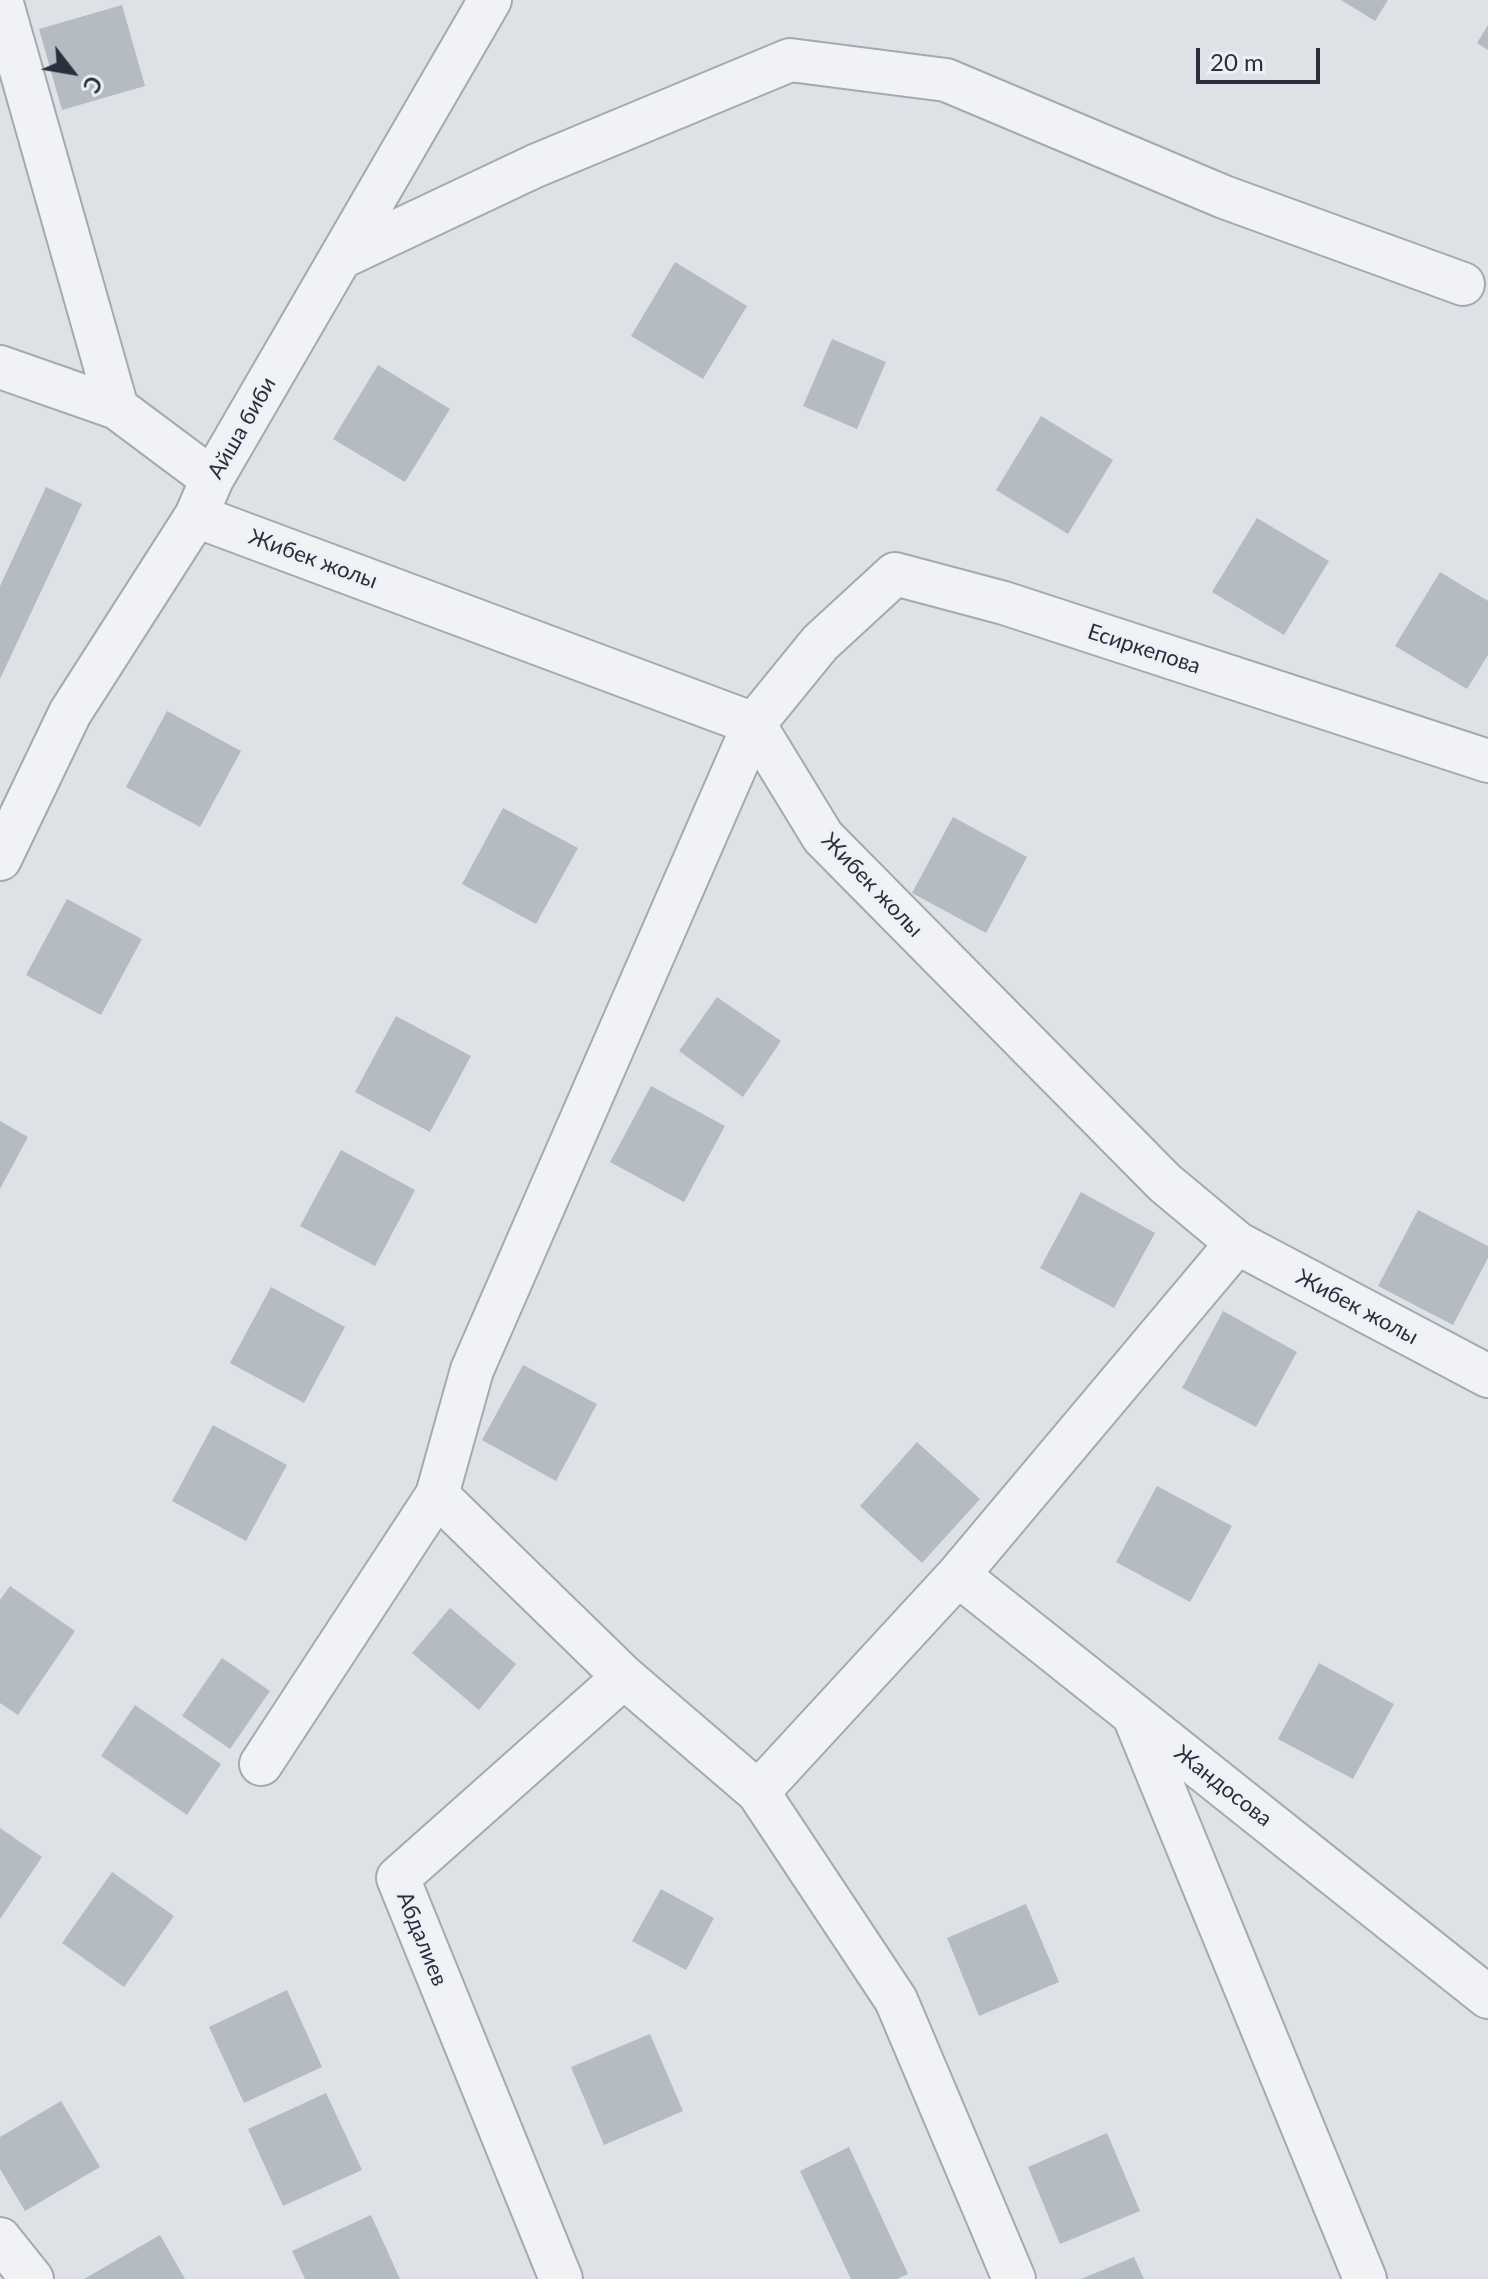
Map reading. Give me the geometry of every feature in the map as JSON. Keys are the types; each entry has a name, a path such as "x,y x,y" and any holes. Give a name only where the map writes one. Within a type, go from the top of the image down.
{"street":[{"path":"1,0 117,408"},
{"name":"Айша биби","path":"0,859 70,713 204,497 490,0"},
{"path":"340,258 535,166 790,60 946,80 1224,197 1463,284"},
{"name":"Жибек жолы","path":"0,367 117,408 204,497 754,724 823,837 1165,1183 1237,1243 1488,1376"},
{"name":"Есиркепова","path":"754,724 820,643 895,574 1004,603 1488,761"},
{"path":"261,1764 437,1495 472,1370 754,724"},
{"path":"758,1792 958,1575 1237,1243"},
{"path":"437,1495 624,1677 758,1792 896,2000 1014,2279"},
{"name":"Жандосова","path":"958,1575 1488,1997"},
{"name":"Абдалиев","path":"561,2279 398,1878 624,1677"},
{"path":"1134,1716 1365,2279"},
{"path":"0,2239 32,2279"}],"building":[{"path":"1341,0 1388,0 1375,21"},
{"path":"122,5 145,86 62,110 39,29"},
{"path":"1488,25 1488,50 1477,43"},
{"path":"675,262 747,306 703,379 631,336"},
{"path":"832,339 886,362 857,429 803,406"},
{"path":"378,365 450,409 405,482 333,439"},
{"path":"1041,416 1113,460 1068,534 996,490"},
{"path":"46,487 82,504 0,679 0,586"},
{"path":"1257,518 1329,561 1284,635 1212,592"},
{"path":"1440,572 1488,601 1488,655 1467,689 1395,646"},
{"path":"167,711 241,751 200,827 126,787"},
{"path":"503,808 578,848 536,924 462,884"},
{"path":"953,817 1027,857 986,933 912,893"},
{"path":"67,899 142,939 101,1015 26,975"},
{"path":"717,997 781,1041 743,1097 679,1051"},
{"path":"396,1016 471,1056 430,1132 355,1092"},
{"path":"651,1086 725,1126 684,1202 610,1162"},
{"path":"0,1121 28,1137 0,1189"},
{"path":"341,1150 415,1190 375,1266 300,1226"},
{"path":"1081,1192 1155,1233 1114,1308 1040,1268"},
{"path":"1418,1210 1488,1246 1488,1258 1453,1325 1378,1286"},
{"path":"271,1287 345,1327 304,1403 230,1363"},
{"path":"1223,1311 1297,1352 1256,1427 1182,1388"},
{"path":"523,1365 597,1404 556,1481 482,1440"},
{"path":"213,1425 287,1465 246,1541 172,1501"},
{"path":"917,1442 980,1499 922,1563 860,1506"},
{"path":"1157,1486 1232,1526 1190,1602 1116,1562"},
{"path":"10,1586 75,1631 18,1715 0,1703 0,1600"},
{"path":"450,1608 516,1664 479,1710 412,1653"},
{"path":"222,1658 270,1691 230,1749 182,1716"},
{"path":"1319,1663 1394,1704 1353,1779 1278,1739"},
{"path":"135,1705 221,1764 187,1815 101,1756"},
{"path":"0,1828 42,1857 0,1919"},
{"path":"112,1872 174,1916 124,1987 62,1943"},
{"path":"661,1889 714,1918 686,1970 632,1941"},
{"path":"1026,1904 1059,1982 979,2016 947,1938"},
{"path":"287,1990 322,2067 244,2103 209,2027"},
{"path":"650,2034 683,2111 604,2145 571,2067"},
{"path":"326,2093 362,2170 283,2206 248,2129"},
{"path":"61,2101 100,2167 25,2211 0,2169 0,2137"},
{"path":"1107,2133 1140,2211 1060,2244 1028,2167"},
{"path":"849,2147 908,2274 897,2279 851,2279 800,2171"},
{"path":"371,2215 400,2279 305,2279 292,2251"},
{"path":"160,2235 185,2279 84,2279"},
{"path":"1134,2257 1144,2279 1081,2279"}]}
